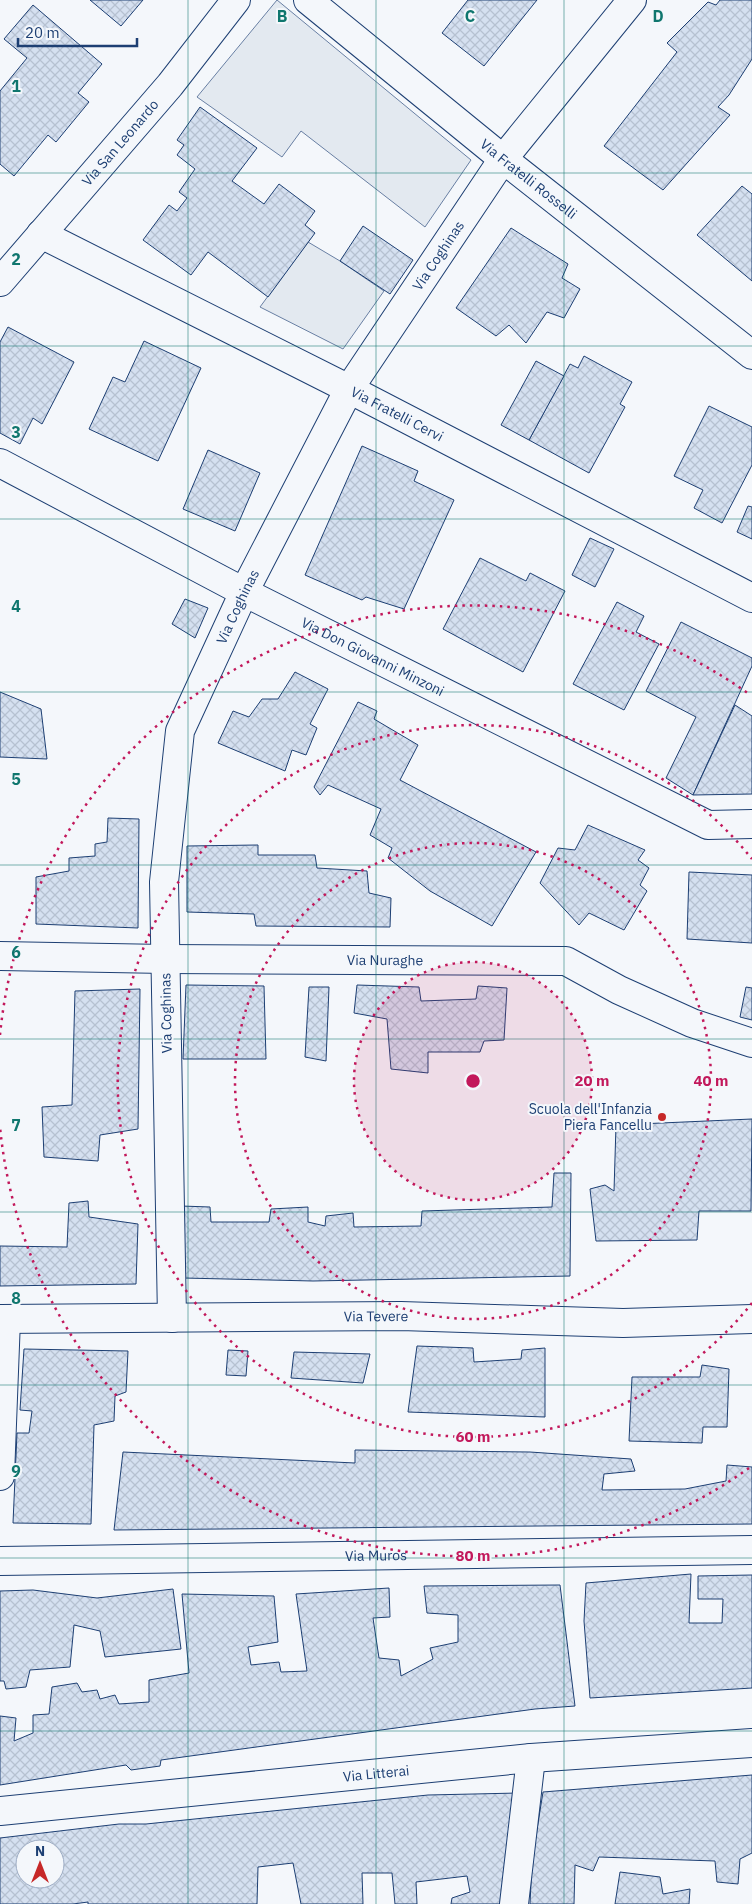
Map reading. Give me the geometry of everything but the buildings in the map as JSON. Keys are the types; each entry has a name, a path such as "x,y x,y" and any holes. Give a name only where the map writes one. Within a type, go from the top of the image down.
{"street":[{"name":"Via San Leonardo","path":"0,282 170,86 236,0"},
{"name":"Via Fratelli Rosselli","path":"308,0 503,159 752,355"},
{"name":"Via Coghinas","path":"172,1318 164,882 180,731 244,592 349,390 503,159 632,0"},
{"name":"Via Fratelli Cervi","path":"41,234 752,598"},
{"name":"Via Don Giovanni Minzoni","path":"0,463 244,592 708,825 752,824"},
{"name":"Via Nuraghe","path":"0,956 165,959 566,960 618,990 692,1023 752,1043"},
{"name":"Via Tevere","path":"3,1319 401,1316 623,1322 752,1318"},
{"path":"0,1476 3,1319"},
{"name":"Via Muros","path":"0,1561 752,1550"},
{"name":"Via Litterai","path":"0,1811 531,1758 752,1743"},
{"path":"514,1904 531,1758"}],"shaded area":[{"path":"277,0 471,160 425,227 301,131 282,157 197,97"},
{"path":"308,242 384,291 343,349 260,307"}],"place":[{"name":"Scuola dell'Infanzia Piera Fancellu","path":"662,1117"}]}
